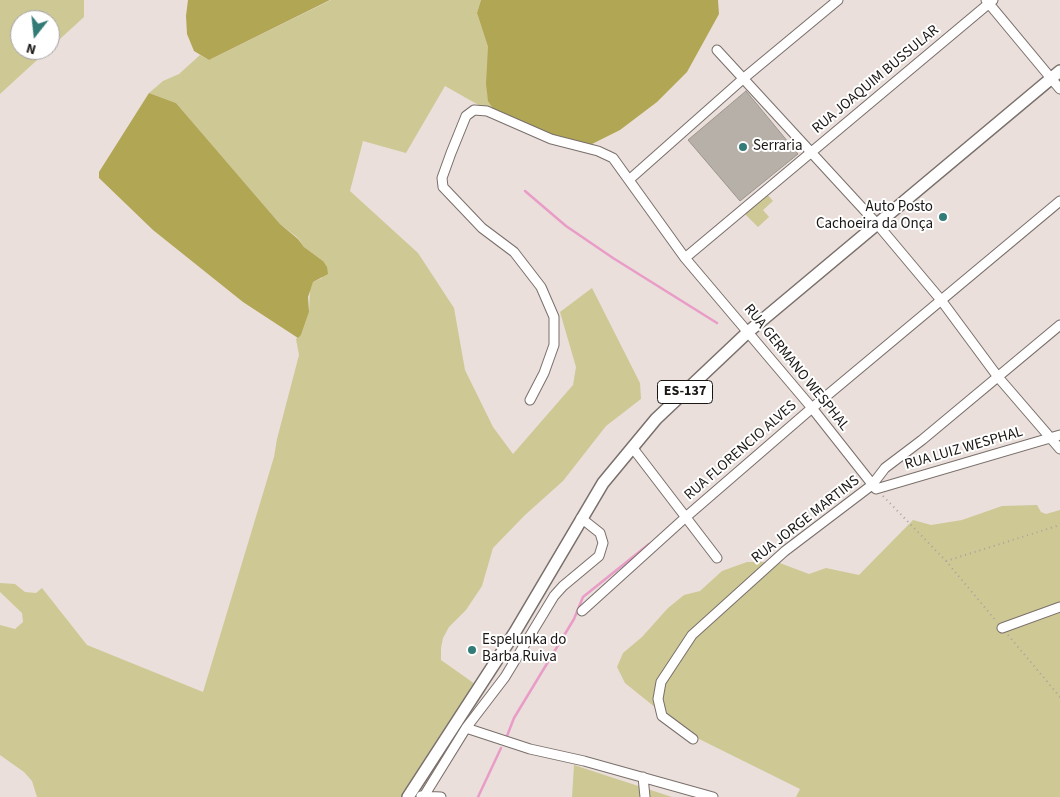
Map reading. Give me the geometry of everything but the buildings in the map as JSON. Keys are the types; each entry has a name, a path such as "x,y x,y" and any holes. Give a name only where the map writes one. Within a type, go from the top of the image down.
{"main road":[{"name":"ES-137","path":"408,797 515,632 603,483 656,419 748,332 1060,71"}],"street":[{"path":"630,179 744,78 838,0"},
{"path":"990,1 1060,90"},
{"name":"RUA JOAQUIM BUSSULAR","path":"685,258 990,1"},
{"path":"717,50 878,225 941,300 998,377 1049,440 1060,449"},
{"name":"RUA GERMANO WESPHAL","path":"530,400 544,373 554,344 554,317 551,309 542,287 514,252 482,228 443,187 442,178 466,116 469,112 479,110 551,139 606,153 613,158 630,179 685,258 812,408 874,487"},
{"name":"RUA FLORENCIO ALVES","path":"582,611 687,516 812,408 1060,201"},
{"name":"RUA JORGE MARTINS","path":"694,740 662,716 658,699 661,682 692,635 785,551 874,487 885,468 1060,325"},
{"name":"RUA LUIZ WESPHAL","path":"874,487 1049,440 1060,435"},
{"path":"632,447 687,516 717,558"},
{"path":"441,797 422,796 466,728 505,677 554,596 599,556 603,543 600,533 581,518"},
{"path":"1002,628 1060,607"},
{"path":"466,728 530,749 714,797"},
{"path":"643,777 645,797"}],"path":[{"path":"874,487 946,561 1060,697"},
{"path":"946,561 1060,525"}],"shaded area":[{"path":"0,0 84,0 84,17 60,39 60,10 10,10 10,60 37,60 0,94"},
{"path":"188,0 330,0 209,60 194,51 187,34 186,16"},
{"path":"331,0 481,0 477,13 488,47 488,65 498,116 445,86 406,153 363,141 350,191 418,253 454,308 465,370 493,427 513,454 573,385 576,367 560,312 592,288 640,383 641,399 606,426 563,481 525,515 493,548 482,586 466,610 449,627 443,638 441,648 441,660 475,684 403,797 37,797 32,781 24,772 0,755 0,625 15,629 23,622 22,613 0,592 0,583 15,584 25,592 36,593 42,588 87,645 203,692 274,457 299,355 296,339 301,335 309,312 310,289 313,282 322,278 323,261 304,247 298,238 280,224 176,103 149,93 163,81 179,74 200,55 209,60"},
{"path":"481,0 718,0 719,14 687,72 657,102 620,130 582,149 498,116 488,101 486,84 488,47 477,13"},
{"path":"149,93 176,103 280,224 298,239 304,247 323,261 327,267 328,274 313,282 308,297 309,312 301,335 298,338 243,302 153,230 99,178 99,172"},
{"path":"766,193 773,201 763,210 769,217 758,227 745,214"},
{"path":"1037,505 1041,512 1046,514 1060,510 1060,797 796,797 800,789 687,733 625,683 617,667 623,653 642,637 668,608 684,595 700,591 722,571 747,562 777,562 809,574 826,568 859,575 913,520 931,525 962,520 1002,506"},
{"path":"574,765 672,797 572,797"}],"waterway":[{"path":"525,191 566,226 613,258 717,323"},
{"path":"507,736 514,718 574,619 583,597 649,544"},
{"path":"478,797 501,748"}],"place":[{"name":"Serraria","path":"743,147"},
{"name":"Auto Posto Cachoeira da Onça","path":"943,217"},
{"name":"Espelunka do Barba Ruiva","path":"472,650"}]}
